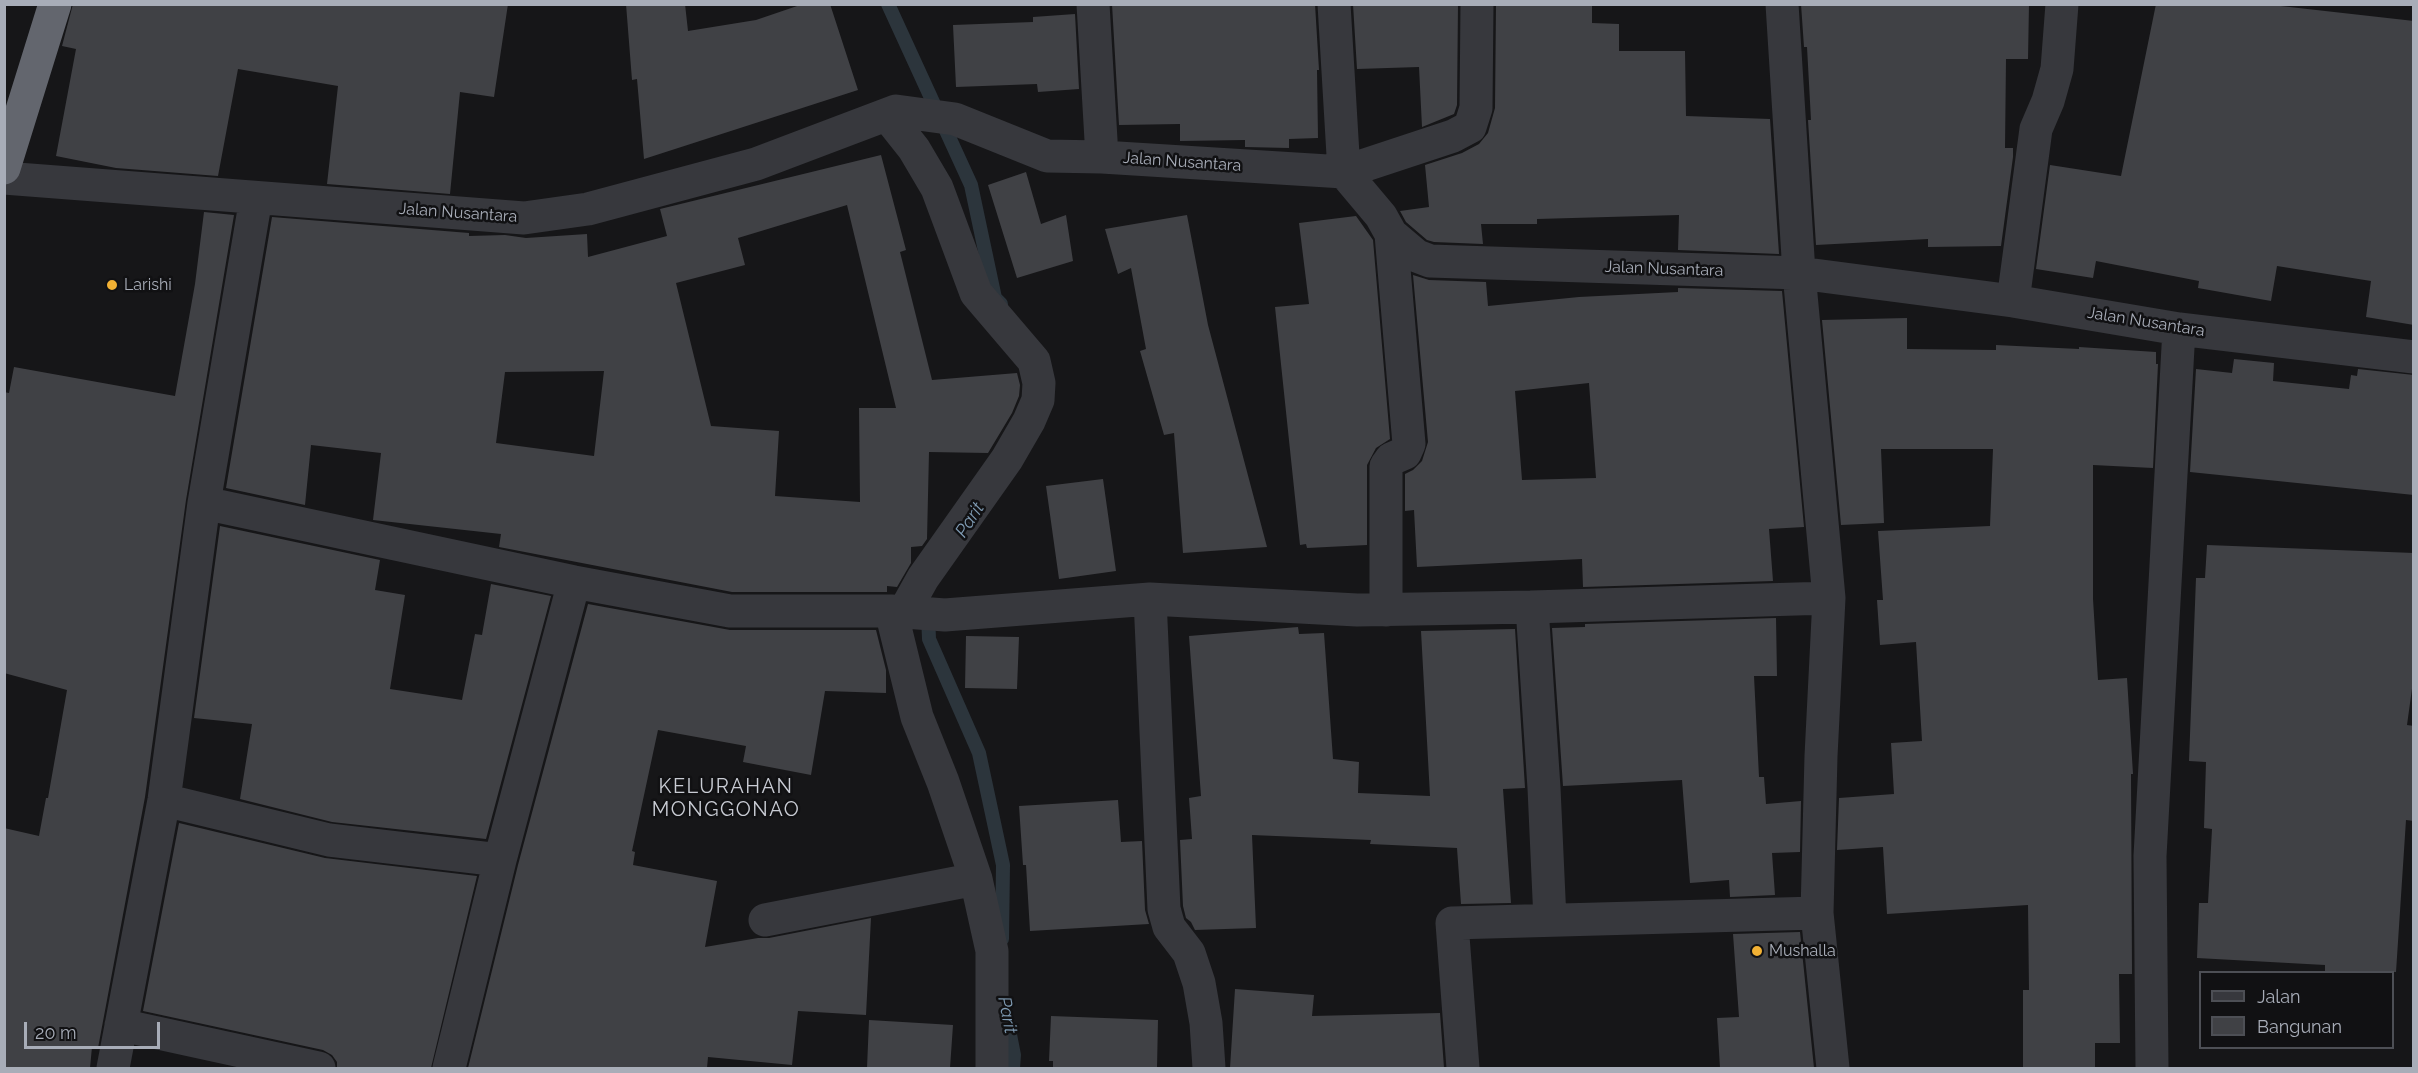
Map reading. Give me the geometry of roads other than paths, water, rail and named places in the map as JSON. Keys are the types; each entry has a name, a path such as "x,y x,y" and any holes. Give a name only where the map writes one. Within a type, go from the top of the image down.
{"highway":[{"path":"4,168 54,4"}],"street":[{"path":"1094,4 1102,157"},
{"path":"1334,4 1344,172 1453,136 1470,127 1476,108 1477,4"},
{"path":"1782,4 1799,273 1829,598 1821,756 1817,913 1833,1068"},
{"path":"2013,301 2036,129 2048,101 2057,69 2062,4"},
{"path":"892,113 937,188 976,293 991,314 1017,339 1034,361 1039,383 1038,400 1029,421 1007,459 923,578 902,612 917,717 943,782 976,879 992,951 992,1068"},
{"name":"Jalan Nusantara","path":"4,178 524,218 588,210 756,164 892,113 956,118 1047,156 1102,157 1344,172 1381,216 1391,234 1417,256 1430,261 1799,273 2013,301 2179,329 2414,357"},
{"path":"113,1068 164,800 204,503 256,198"},
{"path":"1386,609 1386,466 1391,459 1405,453 1409,444 1391,234"},
{"path":"2152,1068 2150,856 2179,329"},
{"path":"204,503 574,582 730,611 902,612 945,615 1150,599 1357,610 1829,598"},
{"path":"449,1068 500,860 574,582"},
{"path":"1150,599 1164,909 1169,927 1189,953 1199,983 1206,1023 1209,1068"},
{"path":"1532,607 1550,920"},
{"path":"164,800 329,840 500,860"},
{"path":"765,920 976,879"},
{"path":"1463,1068 1452,923 1817,913"},
{"path":"121,1025 319,1068"}],"waterway":[{"name":"Parit","path":"888,4 971,185 995,298 1001,304"},
{"name":"Parit","path":"928,614 929,639 979,753 1003,865 1002,939"},
{"name":"Parit","path":"1005,1009 1014,1055 1013,1068"}],"place":[{"name":"Larishi","path":"112,285"},
{"name":"Mushalla","path":"1757,951"}],"district":[{"name":"KELURAHAN MONGGONAO","path":"726,798"}]}
